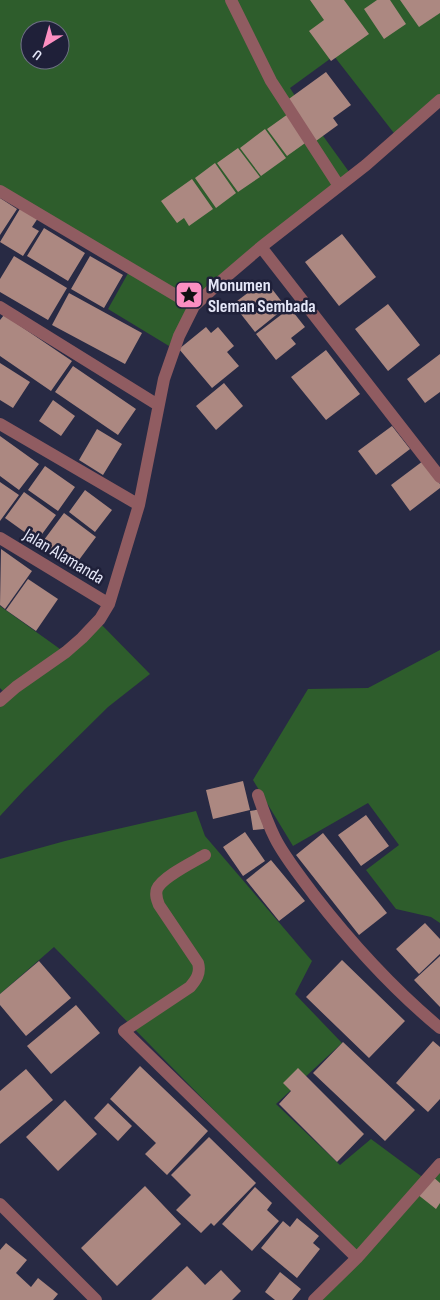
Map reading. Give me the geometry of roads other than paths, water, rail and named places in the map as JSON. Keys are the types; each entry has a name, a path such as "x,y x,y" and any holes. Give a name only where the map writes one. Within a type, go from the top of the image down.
{"street":[{"path":"231,0 272,81 339,186"},
{"path":"0,702 16,687 66,652 82,638 100,619 109,604 138,505 158,405 173,352 194,306 261,247 366,164 440,100"},
{"path":"0,191 194,306"},
{"path":"261,247 440,478"},
{"path":"0,306 158,405"},
{"path":"0,424 138,505"},
{"name":"Jalan Alamanda","path":"0,538 109,604"},
{"path":"258,795 276,840 304,882 339,928 413,1006 440,1028"},
{"path":"205,855 167,879 160,885 156,894 159,905 198,963 200,968 198,977 190,987 124,1032 358,1258"},
{"path":"314,1300 358,1258 440,1164"},
{"path":"0,1204 96,1300"}],"place":[{"name":"Monumen Sleman Sembada","path":"189,295"}]}
